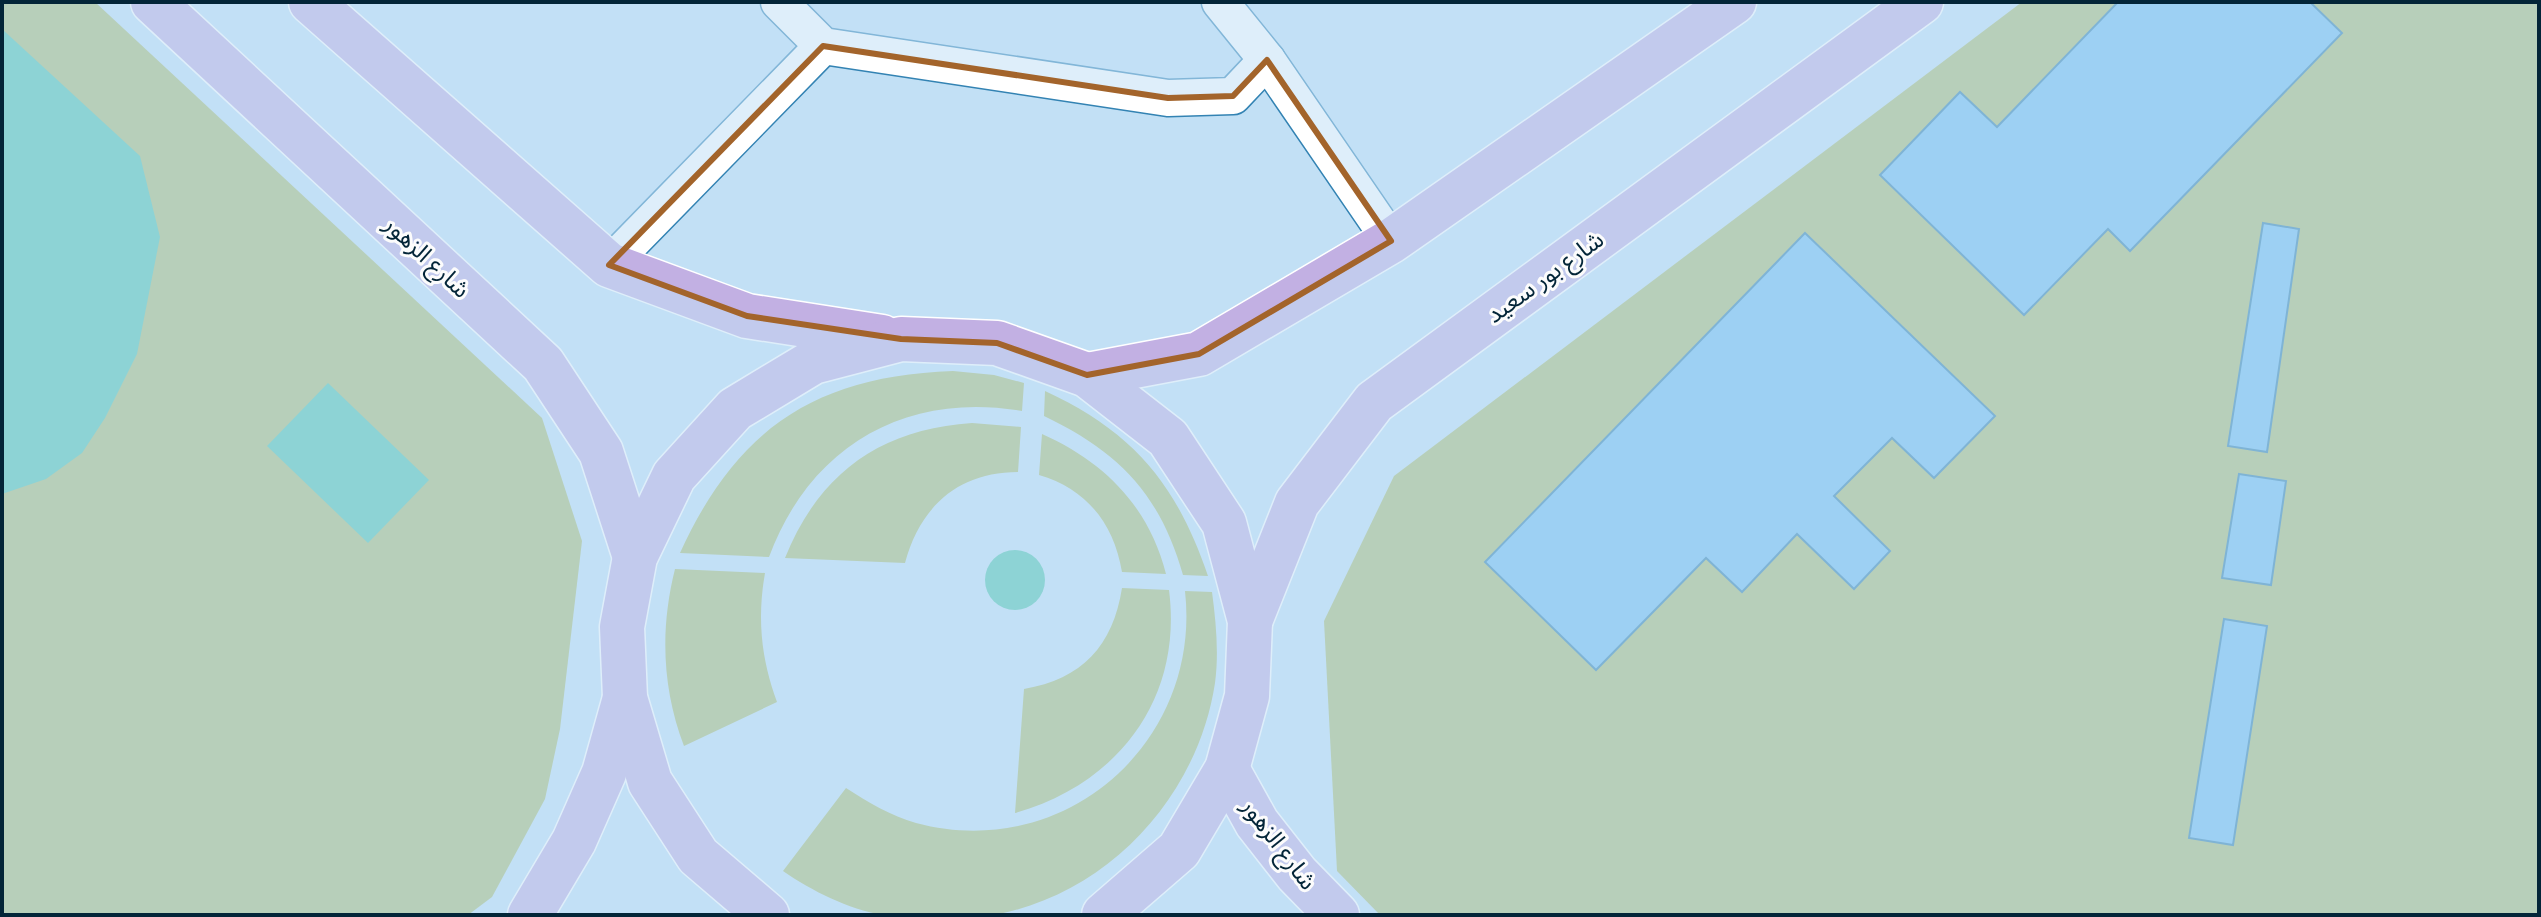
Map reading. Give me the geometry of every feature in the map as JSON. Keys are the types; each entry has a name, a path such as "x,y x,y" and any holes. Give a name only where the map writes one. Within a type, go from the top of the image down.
{"main road":[{"name":"شارع الزهور","path":"153,2 543,364 601,452 635,557"},
{"path":"311,2 609,265 747,316 901,339 997,343 1087,375 1168,438 1224,523 1250,621 1247,696 1227,769 1179,850 1104,915"},
{"path":"1087,375 1199,354 1391,241 1734,2"},
{"name":"شارع بور سعيد","path":"1250,621 1297,503 1374,402 1921,2"},
{"path":"767,915 698,856 650,782 625,698 622,627 635,557 674,476 735,409 813,362 901,339"},
{"path":"530,915 574,841 604,773 625,698"},
{"name":"شارع الزهور","path":"1227,769 1257,823 1297,874 1337,915"}],"street":[{"path":"779,2 823,46 1168,98 1233,96 1267,60"},
{"path":"1220,2 1267,60 1391,241"},
{"path":"609,265 823,46"}],"highlighted area":[{"path":"823,46 1168,98 1233,96 1267,60 1391,241 1199,354 1087,375 997,343 901,339 747,316 609,265"}],"shaded area":[{"path":"2,2 95,2 542,418 582,541 560,729 545,799 492,897 468,915 2,915"},
{"path":"2022,2 2539,2 2539,915 1380,915 1337,871 1324,621 1394,476"},
{"path":"2,29 140,156 160,237 137,354 105,418 82,453 46,479 2,494"},
{"path":"953,371 994,375 1024,383 1022,411 980,407 939,410 902,419 867,435 836,457 810,485 787,518 769,557 680,553 702,509 727,473 755,442 786,417 821,398 861,384 904,375"},
{"path":"328,383 429,480 368,543 267,446"},
{"path":"1045,391 1104,424 1148,465 1182,514 1208,576 1183,575 1174,546 1149,499 1115,461 1071,430 1044,416"},
{"path":"972,423 1021,427 1018,472 977,478 945,496 921,525 905,563 785,558 816,502 857,461 909,435"},
{"path":"1042,434 1086,458 1121,489 1148,528 1166,574 1122,572 1112,539 1096,511 1071,489 1039,475"},
{"path":"1015,550 1027,552 1036,559 1043,568 1043,592 1036,601 1027,608 1015,610 1003,608 994,601 987,592 985,580 987,568 994,559 1003,552"},
{"path":"675,569 765,573 761,606 762,638 767,670 777,702 684,746 671,702 666,658 667,614"},
{"path":"1122,588 1169,590 1171,630 1165,667 1154,701 1136,732 1113,758 1084,781 1052,800 1015,813 1024,689 1063,677 1091,656 1111,627"},
{"path":"1185,591 1212,592 1217,660 1205,724 1190,763 1169,799 1143,832 1112,860 1078,884 1040,902 999,914 897,916 870,912 831,898 783,871 846,788 907,820 971,831 1023,825 1071,807 1113,779 1147,741 1171,697 1184,646"}],"building":[{"path":"2118,2 2310,2 2342,33 2130,251 2108,229 2024,315 1880,175 1960,92 1997,127"},
{"path":"2263,223 2299,229 2267,452 2228,446"},
{"path":"1805,233 1995,416 1934,478 1892,438 1834,496 1890,551 1854,589 1797,534 1742,592 1706,558 1596,670 1485,562"},
{"path":"2239,474 2286,481 2271,585 2222,578"},
{"path":"2224,619 2267,626 2233,845 2189,838"}]}
